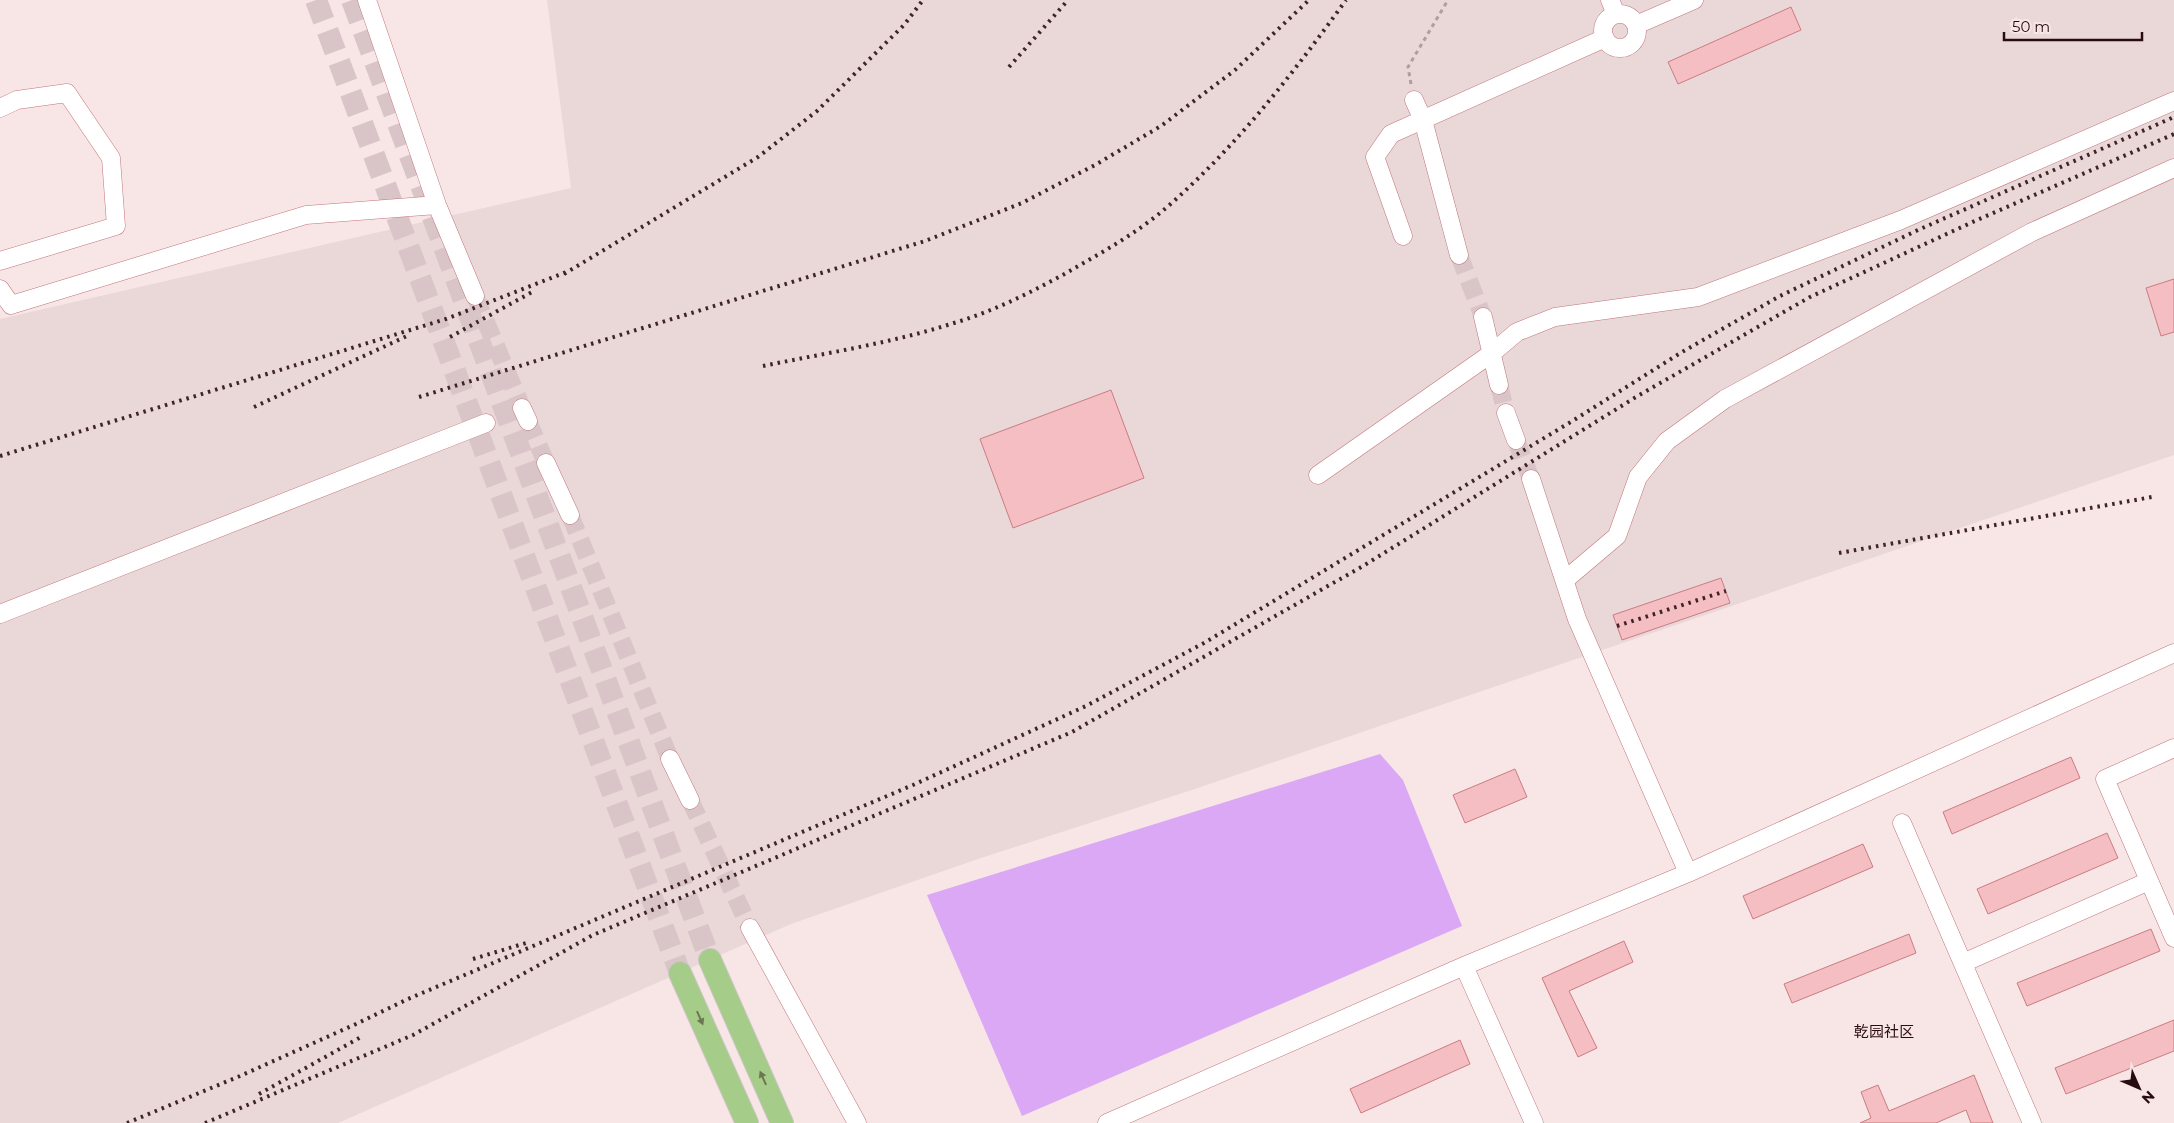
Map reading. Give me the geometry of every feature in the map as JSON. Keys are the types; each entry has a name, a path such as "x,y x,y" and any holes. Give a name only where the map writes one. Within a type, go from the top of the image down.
{"main road":[{"path":"710,960 782,1123"},
{"path":"680,973 747,1123"}],"street":[{"path":"367,0 437,205 475,296"},
{"path":"1636,25 1694,0"},
{"path":"1613,7 1633,19 1636,25 1637,30 1633,41 1625,47 1614,45 1605,38 1603,32 1606,20 1613,7"},
{"path":"1403,236 1375,157 1391,134 1605,38"},
{"path":"0,108 17,100 67,93 111,158 116,226 0,261"},
{"path":"1414,100 1423,120 1459,255"},
{"path":"1318,475 1492,353 1516,332 1555,317 1698,296 1901,220 2174,101"},
{"path":"1565,580 1617,536 1638,477 1667,441 1725,399 2032,232 2174,168"},
{"path":"0,289 11,305 306,215 437,205"},
{"path":"1483,317 1499,385"},
{"path":"1506,413 1516,440"},
{"path":"0,614 486,423"},
{"path":"546,463 570,515"},
{"path":"1532,479 1577,619 1688,873"},
{"path":"1107,1123 1464,966 1688,873 2174,653"},
{"path":"2174,748 2105,779 2174,938"},
{"path":"670,759 690,800"},
{"path":"1902,823 2032,1123"},
{"path":"1963,963 2149,881"},
{"path":"750,928 857,1123"},
{"path":"1464,966 1534,1123"}],"path":[{"path":"1414,100 1408,67 1448,0"}],"shaded area":[{"path":"547,0 2174,0 2174,455 1195,789 978,859 791,924 338,1123 0,1123 0,319 571,188"},
{"path":"1380,754 1403,780 1462,926 1022,1116 927,895"}],"building":[{"path":"1791,7 1801,30 1678,84 1668,62"},
{"path":"2174,279 2174,332 2161,336 2146,288"},
{"path":"1111,390 1144,478 1013,528 980,439"},
{"path":"1721,578 1730,603 1622,640 1613,615"},
{"path":"2071,757 2080,778 1952,834 1943,812"},
{"path":"1515,769 1527,797 1465,823 1453,795"},
{"path":"2107,833 2118,858 1988,914 1977,889"},
{"path":"1863,844 1873,867 1753,919 1743,896"},
{"path":"2151,929 2160,951 2027,1006 2017,983"},
{"path":"1909,934 1916,953 1792,1003 1784,984"},
{"path":"1624,941 1633,962 1569,991 1597,1048 1578,1057 1542,978"},
{"path":"2174,1020 2174,1051 2066,1094 2055,1068"},
{"path":"1460,1040 1470,1064 1361,1113 1350,1089"},
{"path":"1974,1075 1993,1123 1971,1123 1966,1110 1936,1123 1860,1123 1871,1118 1861,1092 1878,1085 1889,1111"}],"tunnel":[{"path":"316,0 680,973"},
{"path":"352,0 710,960"},
{"path":"1459,255 1483,317"},
{"path":"475,296 522,408"},
{"path":"1499,385 1506,413"},
{"path":"528,421 546,463"},
{"path":"1516,440 1531,479"},
{"path":"570,515 670,759"},
{"path":"690,800 750,928"}],"railway":[{"path":"564,274 758,157 817,111 904,25 923,0"},
{"path":"1009,67 1068,0"},
{"path":"419,397 925,241 1022,203 1095,165 1161,126 1235,70 1309,0"},
{"path":"763,366 883,342 969,318 1041,287 1118,242 1166,208 1216,160 1284,83 1346,0"},
{"path":"127,1123 240,1076 408,999 913,785 1086,706 1204,643 1574,420 1682,352 1780,296 1918,230 2174,117"},
{"path":"205,1123 413,1035 593,935 1072,732 1363,566 1636,397 1810,297 1977,220 2174,134"},
{"path":"0,456 446,319 569,271"},
{"path":"450,337 534,291"},
{"path":"254,407 407,336"},
{"path":"1839,553 2152,497"},
{"path":"1617,626 1726,591"},
{"path":"473,959 526,943"},
{"path":"259,1094 361,1037"}],"district":[{"name":"乾园社区","path":"1884,1032"}]}
